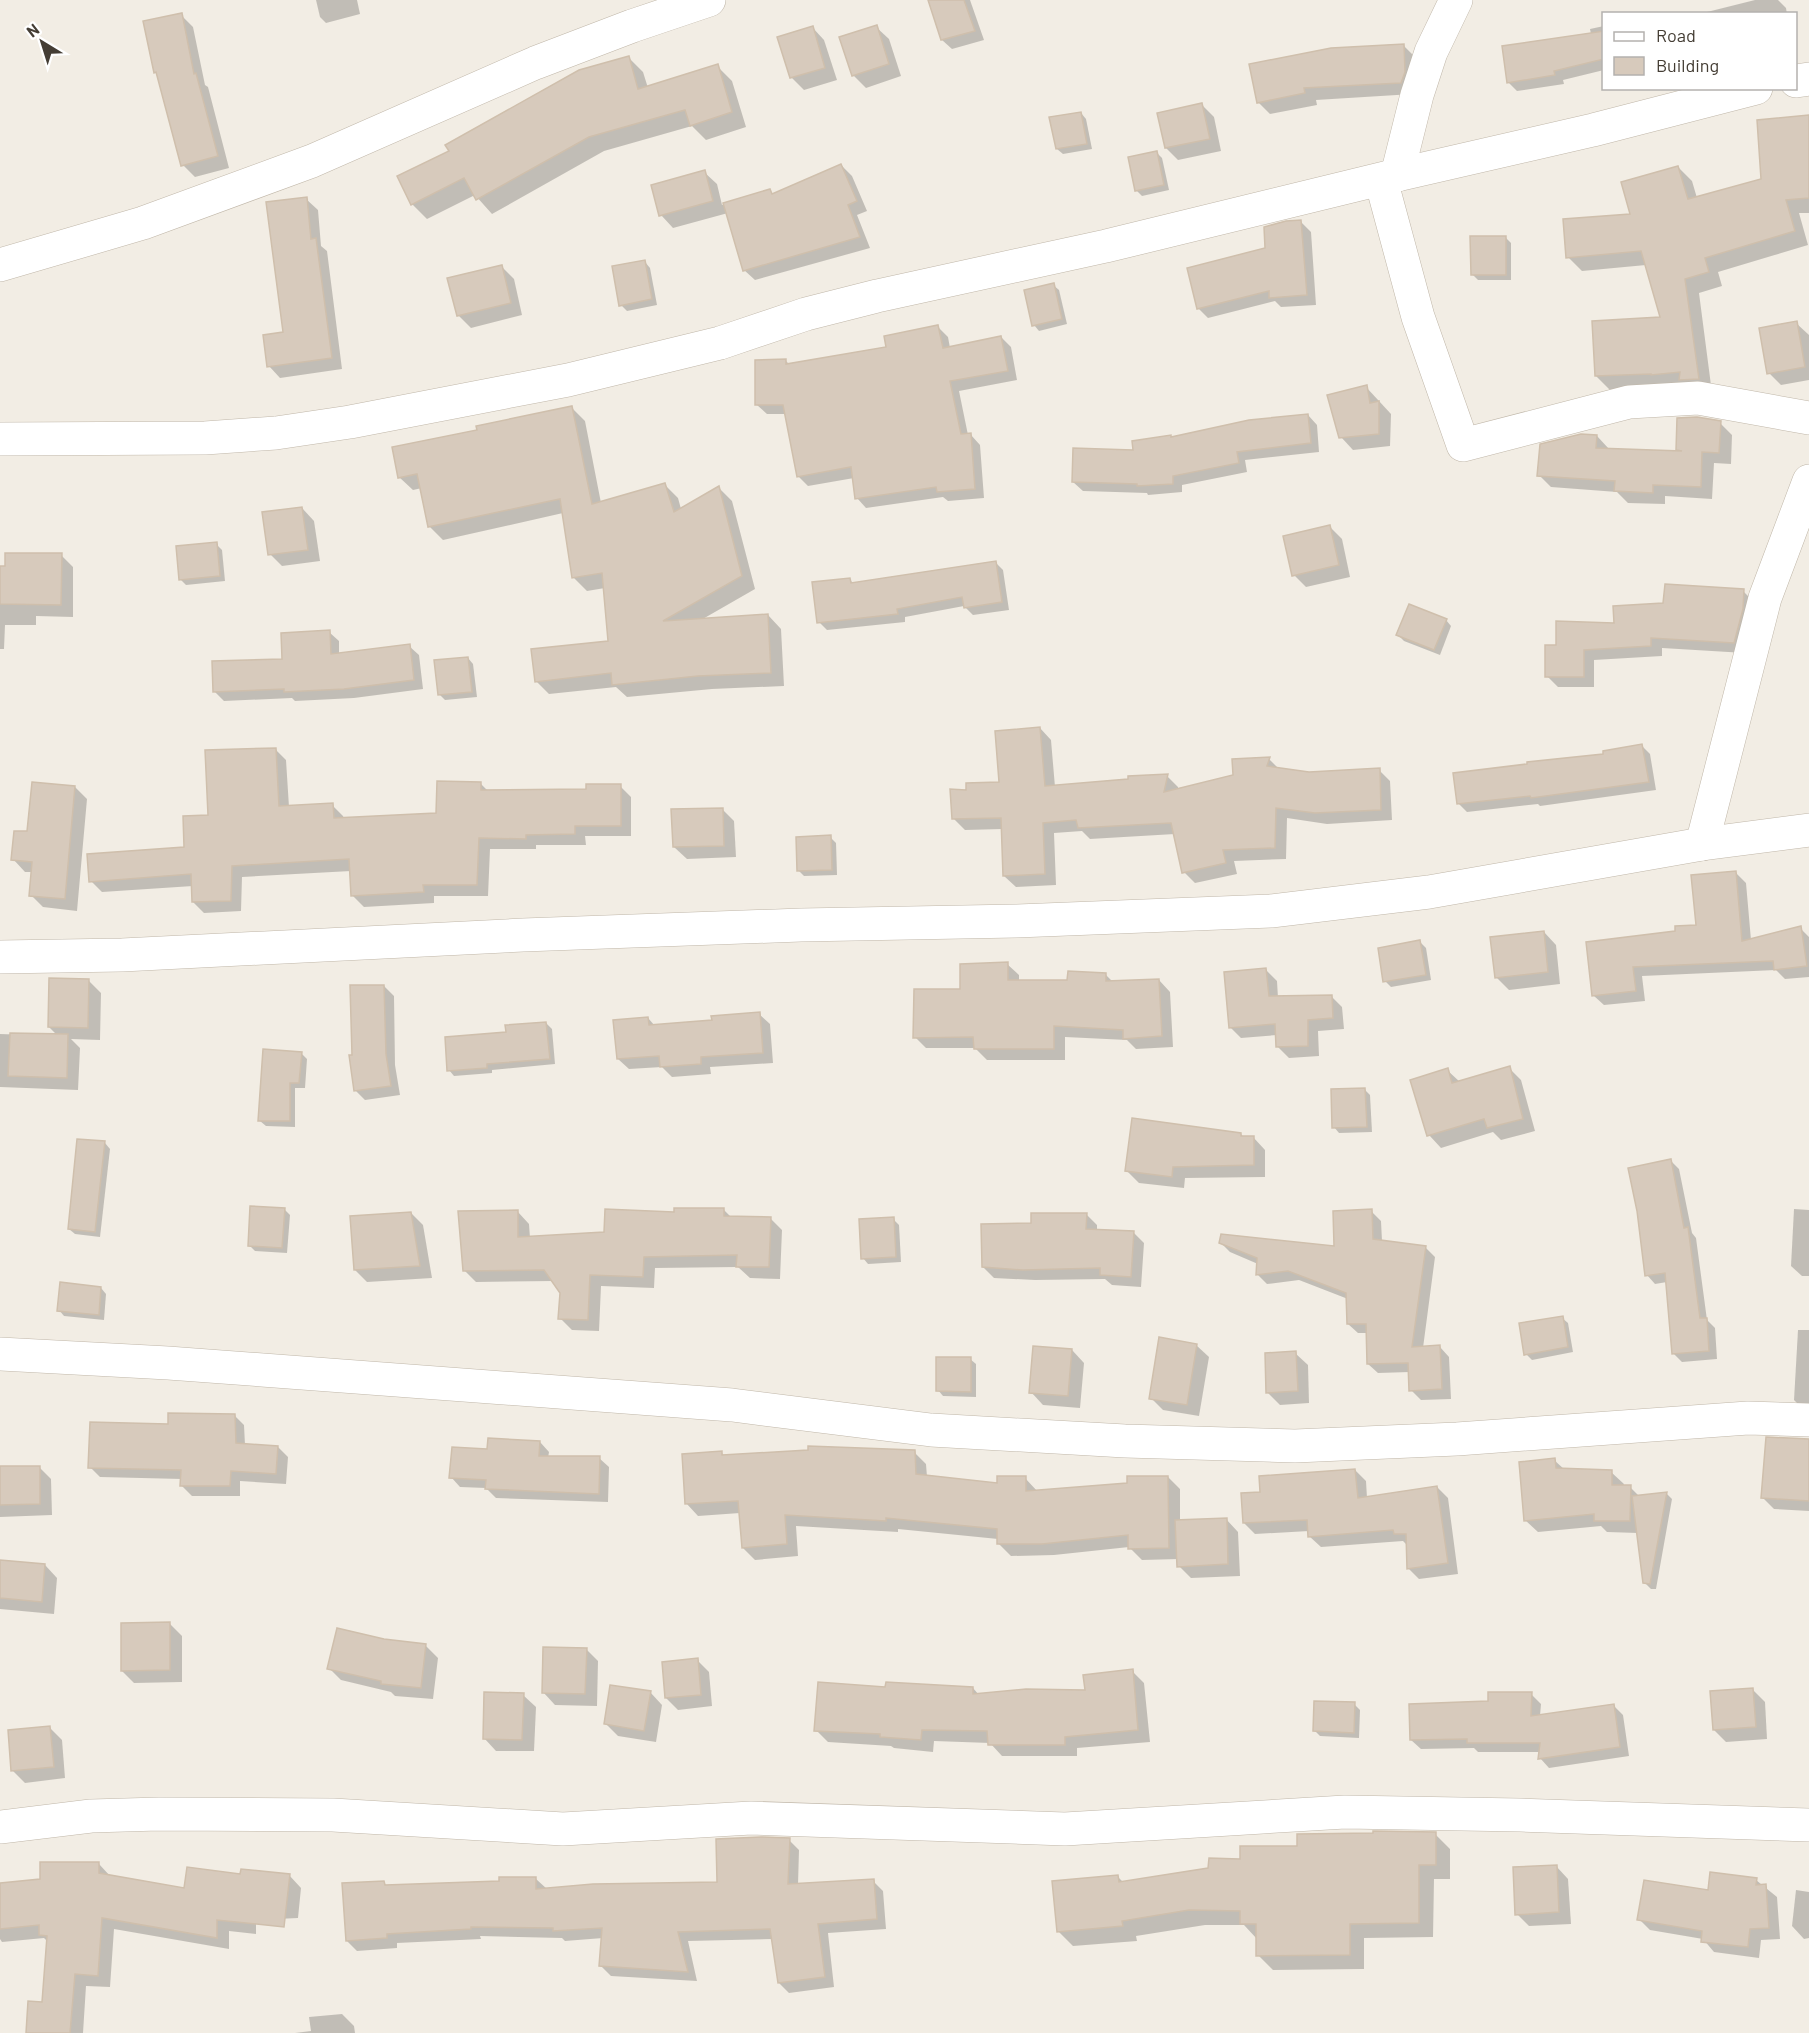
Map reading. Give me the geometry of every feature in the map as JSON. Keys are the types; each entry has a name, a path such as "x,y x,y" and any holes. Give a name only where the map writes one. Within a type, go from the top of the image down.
{"street":[{"path":"0,265 143,223 291,169 535,63 709,0"},
{"path":"1456,0 1431,52 1389,177 1418,317 1463,445 1629,402 1698,398 1809,418"},
{"path":"0,439 205,438 276,433 350,422 568,380 720,343 806,314 877,296 1106,246 1247,210 1593,130 1748,90"},
{"path":"1702,844 1765,598 1809,481"},
{"path":"0,957 122,955 511,936 801,925 1017,921 1271,911 1429,892 1702,844 1809,830"},
{"path":"0,1354 168,1363 732,1405 931,1430 1125,1441 1295,1446 1457,1439 1748,1418 1809,1420"},
{"path":"0,1827 91,1816 159,1814 333,1815 563,1829 751,1818 1065,1829 1345,1812 1520,1815 1809,1825"}],"building":[{"path":"928,0 964,0 975,31 941,40"},
{"path":"182,13 194,74 196,73 218,156 181,166 156,72 154,73 143,21"},
{"path":"877,25 889,64 852,76 839,37"},
{"path":"813,26 825,68 790,78 777,37"},
{"path":"1602,31 1602,59 1554,71 1555,75 1507,83 1502,46"},
{"path":"1404,44 1405,72 1401,83 1304,88 1305,93 1257,103 1249,64 1331,48"},
{"path":"629,56 638,89 718,64 732,112 690,126 685,110 589,137 476,200 464,178 411,205 397,176 449,151 445,145 579,70"},
{"path":"1202,103 1210,139 1165,148 1157,113"},
{"path":"1081,112 1087,144 1056,149 1049,117"},
{"path":"1809,115 1809,198 1786,200 1795,231 1705,258 1709,272 1685,279 1699,379 1679,380 1680,372 1595,376 1592,321 1660,317 1641,251 1566,258 1563,219 1630,214 1621,182 1678,166 1688,199 1761,179 1757,120"},
{"path":"1157,151 1164,185 1135,191 1128,157"},
{"path":"841,164 857,201 848,205 860,237 743,271 723,203 770,189 772,194"},
{"path":"705,170 713,201 659,216 651,185"},
{"path":"307,197 311,239 316,238 332,358 267,367 263,335 283,332 266,202"},
{"path":"1301,220 1307,295 1269,298 1269,291 1197,309 1187,268 1265,248 1264,227 1286,221"},
{"path":"1470,236 1506,236 1506,275 1471,275"},
{"path":"645,260 652,299 619,306 612,266"},
{"path":"502,265 511,303 457,316 447,278"},
{"path":"1054,283 1062,319 1032,326 1024,290"},
{"path":"1797,321 1805,367 1767,374 1759,328"},
{"path":"938,325 943,348 1001,336 1008,371 950,381 961,434 971,433 975,489 937,492 936,487 855,499 851,467 797,477 783,405 755,405 755,360 786,359 786,364 886,347 884,336"},
{"path":"1367,385 1370,403 1379,401 1379,434 1339,438 1327,395"},
{"path":"572,406 592,504 665,483 674,512 719,486 742,576 663,621 768,614 771,673 698,676 612,685 611,673 535,682 531,649 608,641 602,573 572,578 560,499 428,527 417,474 398,478 392,447 477,430 476,426"},
{"path":"1308,414 1311,443 1237,452 1239,463 1173,476 1173,484 1137,486 1137,484 1072,482 1073,448 1133,450 1132,441 1171,435 1171,437 1249,420"},
{"path":"1697,417 1721,421 1719,453 1702,452 1701,487 1653,485 1653,493 1614,491 1615,481 1537,476 1540,444 1581,434 1597,435 1596,448 1682,451 1676,450 1677,418"},
{"path":"302,507 308,550 268,555 262,512"},
{"path":"1330,525 1339,565 1292,576 1283,536"},
{"path":"217,542 220,576 179,580 176,546"},
{"path":"5,553 62,553 61,605 0,604 0,566 5,566"},
{"path":"996,561 1002,602 964,608 962,597 897,609 898,614 817,623 812,582 850,578 851,583"},
{"path":"1665,584 1744,589 1743,609 1734,643 1651,638 1651,646 1584,650 1584,677 1545,677 1545,645 1556,645 1556,621 1614,623 1613,606 1663,603"},
{"path":"1409,604 1447,619 1434,650 1396,635"},
{"path":"330,630 331,654 410,644 414,680 344,689 213,692 212,661 282,659 281,633"},
{"path":"468,657 472,692 438,695 434,660"},
{"path":"1040,727 1045,786 1128,779 1128,776 1168,774 1164,792 1233,775 1232,759 1270,757 1267,766 1309,772 1380,768 1381,810 1315,813 1276,808 1275,848 1223,850 1226,863 1182,873 1171,823 1078,828 1076,820 1043,823 1045,874 1003,876 1001,818 952,819 950,789 966,790 966,783 999,782 995,731"},
{"path":"1642,744 1649,782 1531,798 1530,796 1457,804 1453,773 1603,754 1603,751"},
{"path":"276,748 279,806 333,803 334,818 436,813 437,781 481,782 481,790 586,789 586,784 621,784 621,826 575,826 575,834 526,835 526,839 479,838 477,885 423,885 424,892 351,896 349,859 232,866 231,901 192,902 191,874 89,882 87,854 184,847 183,816 208,815 205,750"},
{"path":"32,782 75,786 65,899 29,896 32,862 11,860 14,831 27,831"},
{"path":"723,808 724,846 673,847 671,809"},
{"path":"831,835 832,870 797,871 796,837"},
{"path":"1736,871 1742,941 1801,926 1807,966 1774,970 1773,961 1633,967 1636,991 1592,996 1586,942 1675,931 1675,926 1696,925 1691,875"},
{"path":"1544,931 1548,972 1495,978 1490,937"},
{"path":"1420,940 1426,975 1383,982 1378,948"},
{"path":"1008,962 1008,980 1067,980 1068,971 1106,973 1106,981 1159,979 1162,1036 1123,1039 1123,1030 1054,1026 1054,1049 974,1049 973,1037 913,1038 914,989 960,989 960,964"},
{"path":"1266,968 1269,996 1332,995 1333,1018 1308,1020 1308,1046 1276,1047 1275,1024 1229,1028 1224,972"},
{"path":"49,978 89,979 88,1028 48,1027"},
{"path":"350,985 384,985 386,1054 391,1086 354,1091 349,1055 352,1055"},
{"path":"760,1012 763,1053 701,1057 701,1064 660,1067 659,1056 617,1059 613,1020 648,1017 649,1025 712,1020 711,1016"},
{"path":"546,1022 550,1059 487,1064 487,1068 447,1071 445,1037 506,1032 505,1025"},
{"path":"10,1033 68,1034 67,1078 8,1076"},
{"path":"263,1049 302,1052 299,1083 290,1083 290,1121 258,1121"},
{"path":"1510,1066 1523,1119 1487,1128 1484,1119 1427,1136 1410,1080 1448,1068 1452,1083"},
{"path":"1365,1088 1367,1127 1332,1128 1331,1089"},
{"path":"1132,1118 1241,1133 1241,1136 1254,1136 1254,1165 1173,1167 1172,1177 1125,1171"},
{"path":"77,1139 105,1141 95,1232 68,1229"},
{"path":"1671,1159 1684,1228 1688,1227 1700,1318 1707,1318 1709,1351 1672,1354 1665,1273 1645,1276 1637,1211 1628,1168"},
{"path":"250,1206 285,1208 282,1248 248,1246"},
{"path":"674,1208 724,1208 724,1216 771,1217 769,1267 736,1267 737,1255 644,1257 643,1277 590,1275 588,1320 558,1319 560,1293 544,1270 463,1271 458,1211 518,1210 518,1237 604,1232 605,1209 674,1212"},
{"path":"1372,1209 1373,1239 1426,1246 1412,1347 1440,1345 1442,1389 1409,1391 1408,1363 1367,1364 1366,1324 1347,1324 1346,1293 1288,1271 1256,1275 1257,1258 1219,1243 1221,1234 1334,1246 1333,1211"},
{"path":"411,1212 420,1266 354,1270 350,1216"},
{"path":"1031,1213 1087,1213 1086,1229 1134,1231 1131,1277 1100,1275 1100,1268 1023,1270 982,1267 981,1224 1031,1223"},
{"path":"894,1217 896,1257 861,1259 859,1219"},
{"path":"60,1282 101,1287 99,1315 57,1311"},
{"path":"1563,1316 1568,1347 1524,1355 1519,1323"},
{"path":"1159,1337 1197,1344 1187,1405 1149,1399"},
{"path":"1033,1346 1072,1349 1068,1396 1029,1393"},
{"path":"1296,1351 1298,1391 1266,1393 1265,1353"},
{"path":"936,1357 971,1357 971,1392 936,1391"},
{"path":"168,1413 235,1414 236,1443 278,1446 276,1474 231,1471 230,1486 180,1486 181,1470 88,1468 90,1422 168,1424"},
{"path":"1766,1437 1809,1439 1809,1501 1761,1498"},
{"path":"488,1438 540,1441 539,1456 600,1456 599,1494 485,1489 486,1480 449,1478 452,1447 487,1449"},
{"path":"808,1446 915,1450 916,1474 997,1483 997,1476 1026,1476 1026,1491 1127,1483 1127,1476 1168,1476 1169,1548 1128,1549 1128,1535 1042,1544 997,1544 997,1529 886,1518 886,1521 785,1515 787,1544 742,1548 738,1501 685,1504 682,1454 722,1451 722,1455 808,1450"},
{"path":"1555,1458 1556,1468 1612,1470 1612,1485 1631,1485 1630,1521 1594,1521 1594,1514 1524,1521 1519,1462"},
{"path":"0,1466 40,1466 40,1504 0,1505"},
{"path":"1355,1469 1358,1498 1437,1486 1448,1563 1407,1569 1406,1534 1394,1534 1393,1530 1308,1537 1307,1520 1243,1523 1241,1493 1260,1492 1259,1476"},
{"path":"1667,1492 1650,1584 1643,1583 1632,1496"},
{"path":"1227,1518 1228,1564 1177,1567 1175,1520"},
{"path":"0,1560 45,1564 42,1602 0,1598"},
{"path":"170,1622 170,1670 121,1671 121,1623"},
{"path":"337,1628 384,1639 426,1644 421,1688 381,1684 381,1681 327,1669"},
{"path":"543,1647 587,1648 585,1694 542,1693"},
{"path":"698,1658 701,1695 665,1698 662,1662"},
{"path":"1133,1669 1138,1730 1065,1737 1065,1745 988,1745 987,1731 922,1730 921,1740 880,1737 880,1734 814,1731 818,1682 885,1687 886,1682 973,1687 973,1694 1026,1689 1085,1690 1083,1675"},
{"path":"610,1685 651,1691 644,1731 604,1724"},
{"path":"1753,1688 1756,1727 1713,1730 1710,1691"},
{"path":"484,1692 524,1693 522,1740 483,1739"},
{"path":"1488,1692 1532,1692 1531,1716 1614,1704 1620,1747 1538,1759 1540,1743 1467,1743 1467,1739 1410,1740 1409,1704 1488,1701"},
{"path":"1314,1701 1355,1702 1354,1733 1313,1731"},
{"path":"50,1726 54,1767 11,1771 8,1730"},
{"path":"1373,1831 1436,1832 1436,1865 1419,1865 1419,1923 1350,1924 1350,1955 1256,1956 1256,1924 1240,1924 1240,1911 1189,1910 1122,1921 1123,1926 1057,1932 1052,1881 1118,1875 1119,1882 1208,1868 1209,1858 1240,1859 1240,1846 1297,1846 1297,1834 1373,1833"},
{"path":"790,1838 788,1884 874,1879 877,1919 818,1924 825,1977 778,1983 770,1929 678,1932 688,1972 599,1966 602,1928 553,1931 553,1928 471,1927 471,1929 387,1934 387,1938 346,1941 342,1883 384,1881 385,1885 499,1881 499,1877 536,1877 536,1889 593,1884 717,1882 716,1839"},
{"path":"40,1862 99,1862 99,1873 184,1888 187,1867 240,1874 241,1869 290,1874 284,1927 217,1920 217,1938 102,1918 98,1976 75,1974 70,2033 26,2033 28,2001 42,2002 47,1936 39,1935 39,1925 0,1929 0,1883 40,1879"},
{"path":"1557,1865 1559,1912 1515,1915 1513,1867"},
{"path":"1710,1872 1757,1878 1756,1885 1766,1884 1769,1928 1750,1929 1748,1947 1701,1942 1702,1931 1637,1920 1644,1880 1708,1890"}]}
